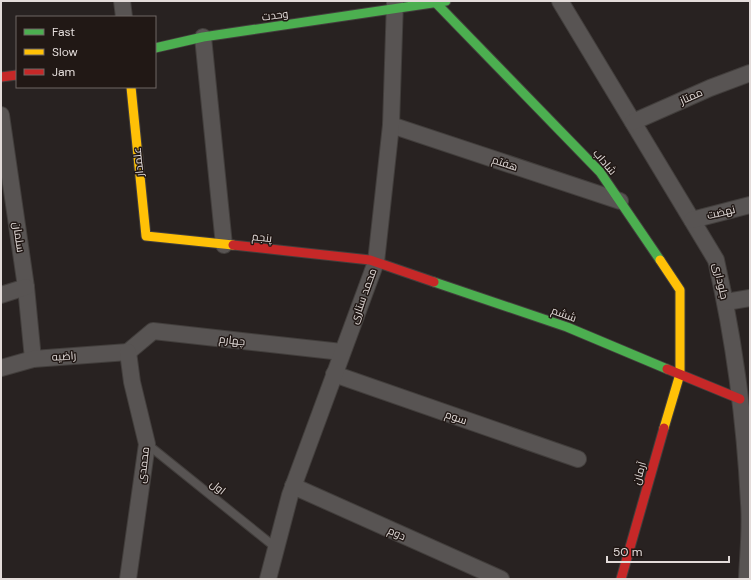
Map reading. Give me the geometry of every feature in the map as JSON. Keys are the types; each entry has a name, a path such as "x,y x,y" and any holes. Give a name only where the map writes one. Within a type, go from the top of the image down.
{"street":[{"path":"122,1 124,16"},
{"name":"وحدت","path":"156,48 203,38 395,5 446,1"},
{"name":"جلوداری","path":"560,1 716,260 726,302 740,399 749,504 748,579"},
{"name":"شاداب","path":"436,2 600,172 680,290 680,374"},
{"name":"محمد ستاری","path":"268,579 275,547 293,486 376,262 391,125 395,5"},
{"path":"203,38 224,245"},
{"name":"ممتاز","path":"633,122 710,88 750,73"},
{"path":"1,78 16,75"},
{"name":"علمدار","path":"130,88 146,236"},
{"name":"سلمان","path":"1,115 26,287 33,359"},
{"name":"هفتم","path":"391,125 620,201"},
{"name":"نهضت","path":"692,220 750,205"},
{"name":"پنجم","path":"146,236 376,262"},
{"name":"ششم","path":"376,262 567,327 740,399"},
{"path":"1,295 26,287"},
{"path":"726,302 750,298"},
{"name":"چهارم","path":"128,352 153,331 342,352"},
{"name":"راضیه","path":"1,368 33,359 128,352"},
{"name":"محمدی","path":"128,352 132,382 146,444 128,579"},
{"name":"سوم","path":"334,374 578,459"},
{"name":"آرمان","path":"621,579 680,374"},
{"name":"دوم","path":"293,486 501,579"}],"lane":[{"name":"اول","path":"146,444 275,547"}],"traffic: fast":[{"path":"156,48 203,37 446,1"},
{"path":"436,3 600,172 660,260"},
{"path":"434,282 567,327 667,369"}],"traffic: slow":[{"path":"131,88 146,236 233,245"},
{"path":"660,260 680,290 680,374 664,428"}],"traffic: jam":[{"path":"1,77 16,75"},
{"path":"233,245 370,260 434,282"},
{"path":"667,369 740,399"},
{"path":"621,579 664,428"}]}
